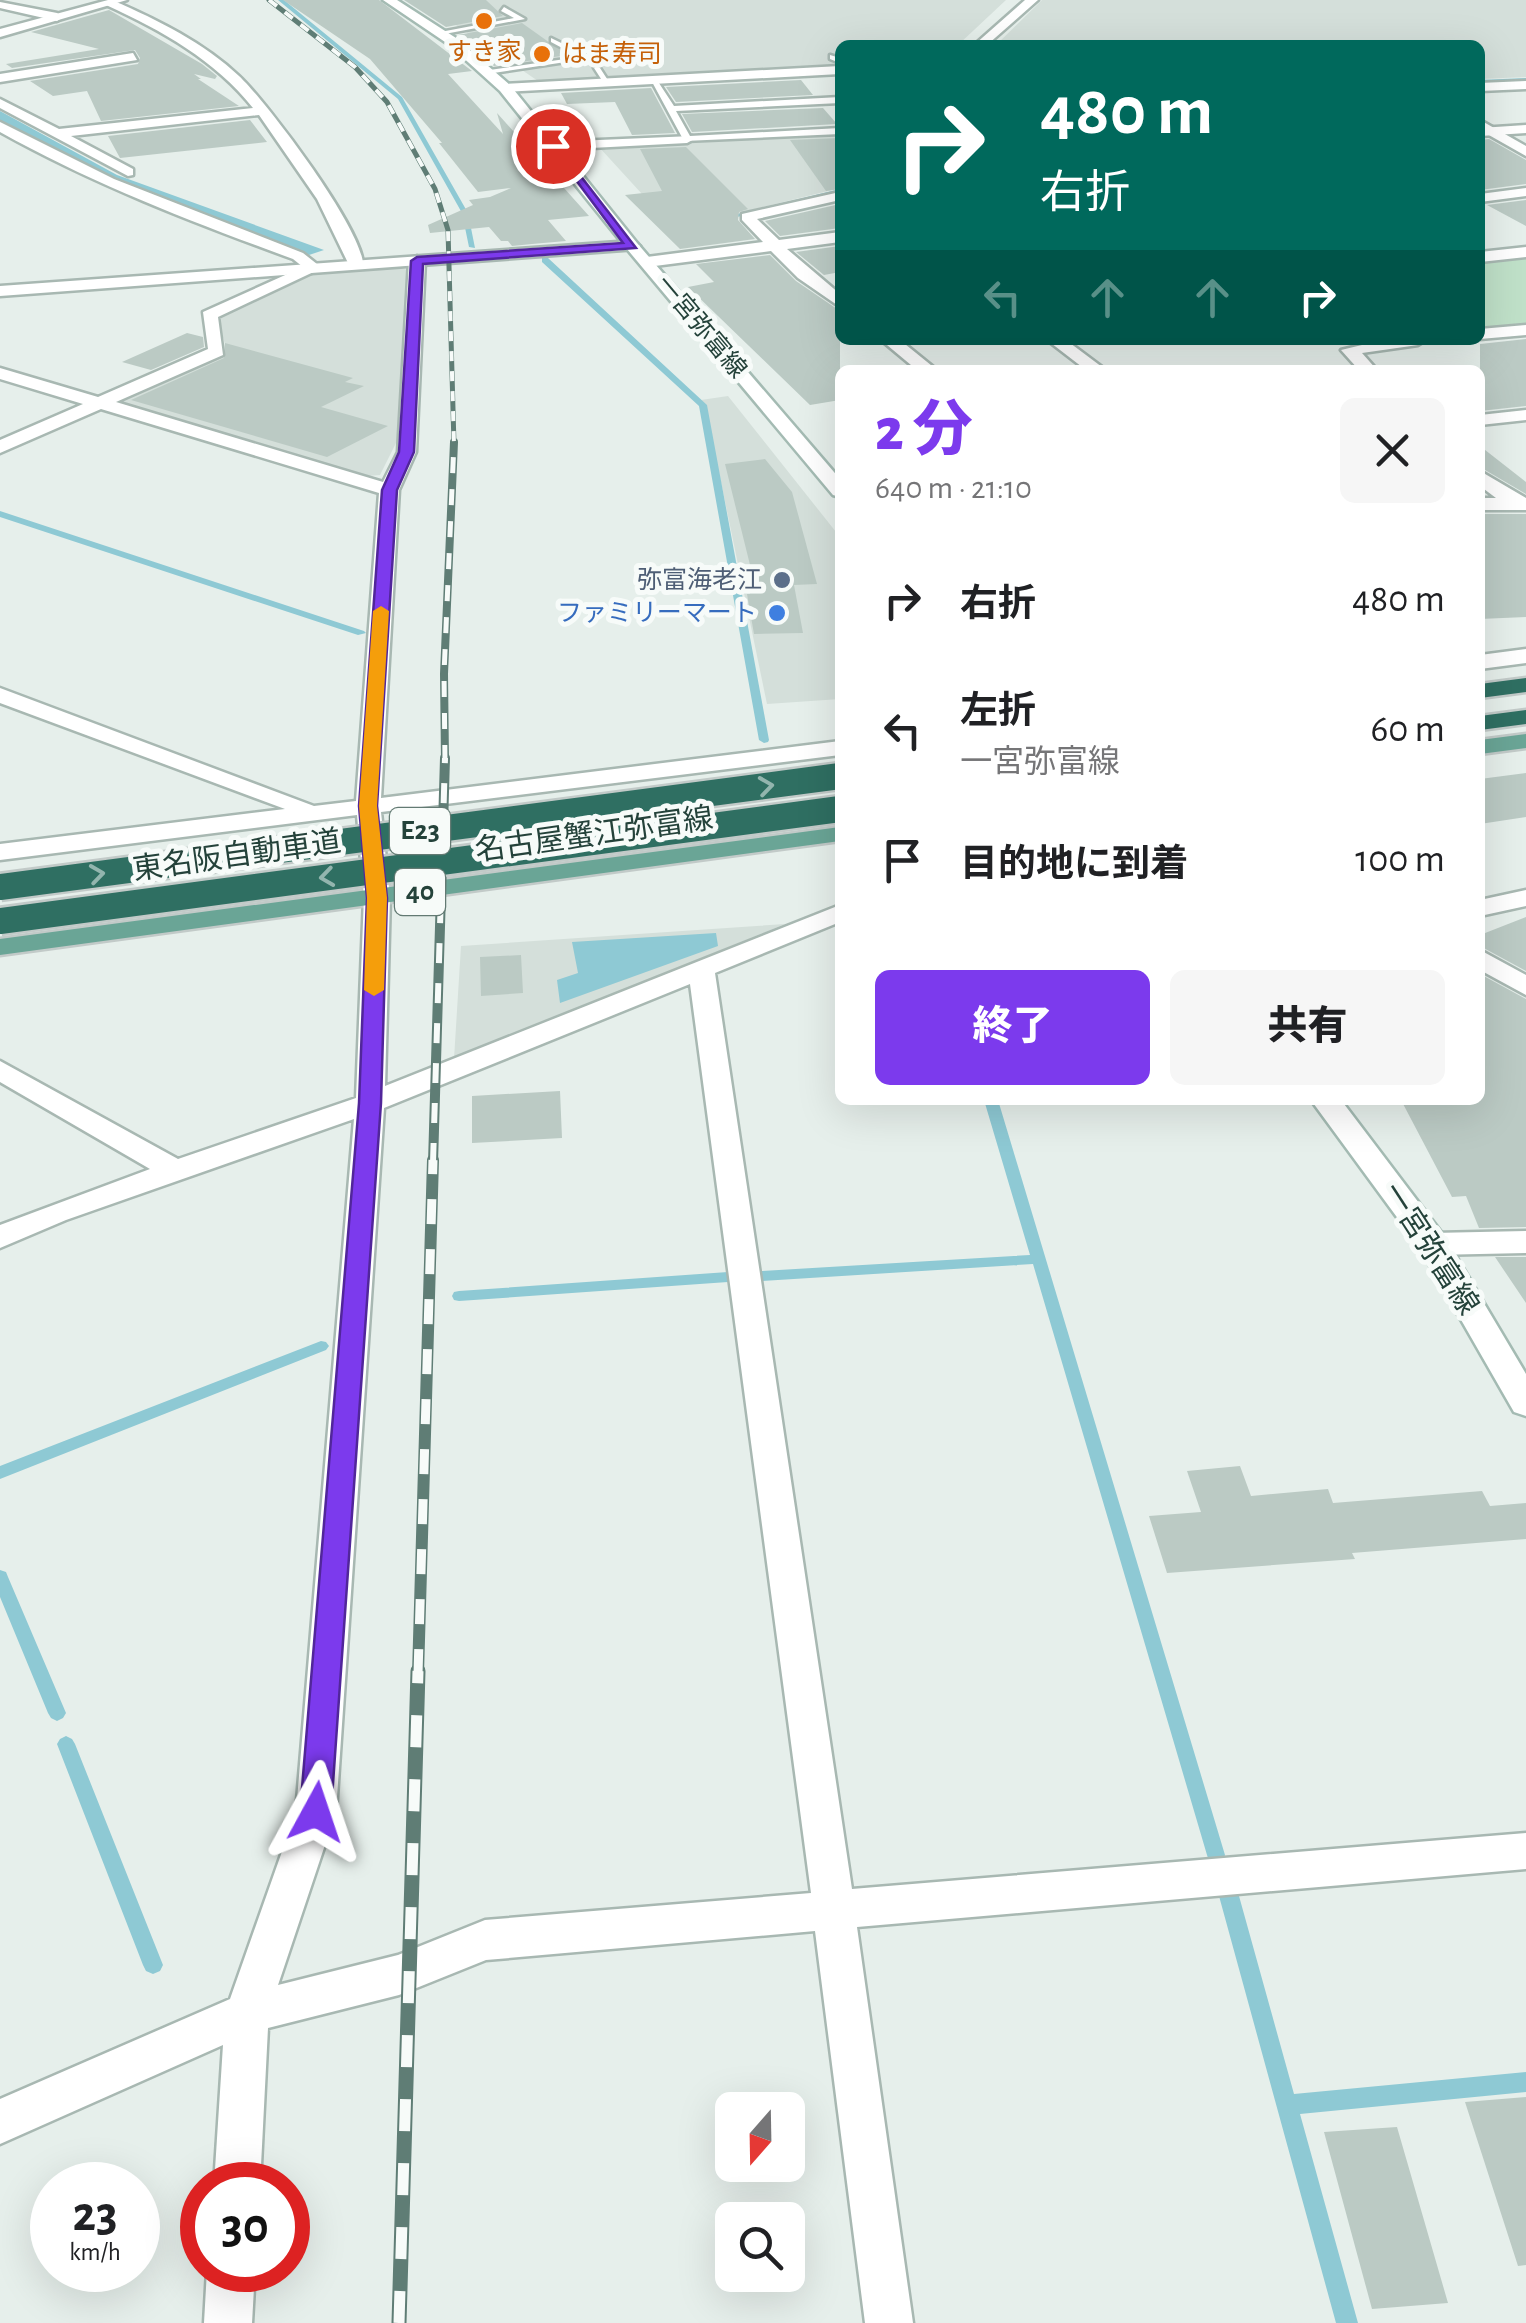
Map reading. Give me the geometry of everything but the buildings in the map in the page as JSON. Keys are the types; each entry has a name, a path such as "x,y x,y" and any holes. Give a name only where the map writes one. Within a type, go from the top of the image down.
{"highway":[{"path":"1485,691 1526,685"},
{"path":"1485,722 1526,717"},
{"name":"東名阪自動車道","path":"0,887 835,777"},
{"name":"東名阪自動車道","path":"0,921 835,810"}],"main road":[{"path":"1485,746 1526,741"},
{"name":"名古屋蟹江弥富線","path":"0,947 835,835"}],"street":[{"name":"一宮弥富線","path":"389,0 438,32 505,88 632,246 835,485"},
{"path":"0,33 115,2 139,15 236,80 323,196 356,254 357,265"},
{"path":"986,40 1030,2"},
{"path":"0,6 57,17"},
{"path":"0,78 133,58"},
{"path":"505,88 655,80 835,63"},
{"path":"0,94 127,73"},
{"path":"1485,87 1526,85"},
{"path":"0,104 151,182"},
{"path":"53,134 260,110"},
{"path":"0,126 62,163 298,256 314,268"},
{"path":"1485,129 1526,129"},
{"path":"1485,130 1526,152"},
{"path":"553,146 687,139"},
{"path":"86,150 122,146"},
{"path":"1485,197 1526,192"},
{"path":"835,197 747,217 835,298"},
{"path":"180,210 204,203"},
{"path":"647,262 835,238"},
{"path":"0,291 632,246"},
{"path":"1485,256 1526,252"},
{"path":"237,2162 247,2013 316,1812 370,1103 377,898 368,806 390,490 406,452 417,261"},
{"path":"0,447 216,351 209,315 314,268"},
{"path":"1485,334 1526,330"},
{"path":"896,345 922,365"},
{"path":"1062,345 1091,365"},
{"path":"1364,365 1350,350 1382,345"},
{"path":"0,374 390,490"},
{"path":"1485,419 1526,415"},
{"path":"1485,480 1521,504"},
{"path":"1485,504 1521,504"},
{"path":"1485,661 1526,656"},
{"path":"0,695 296,805 310,814"},
{"path":"0,852 835,749"},
{"path":"1485,907 1526,898"},
{"path":"0,1237 176,1170 370,1103 835,916"},
{"path":"1485,961 1526,987"},
{"path":"702,969 888,2323"},
{"path":"0,1070 176,1170"},
{"name":"一宮弥富線","path":"1330,1105 1433,1244 1526,1403"},
{"path":"1433,1244 1526,1242"},
{"path":"0,2122 247,2013 399,1976 485,1940 1526,1851"},
{"path":"228,2323 230,2292"}],"lane":[{"path":"992,0 1030,2"},
{"path":"438,32 520,19 504,9"},
{"path":"487,71 588,58 554,40"},
{"path":"597,70 608,83"},
{"path":"655,80 687,139 835,131"},
{"path":"671,109 835,100"}],"shaded area":[{"path":"419,0 1006,0 963,40 835,40 835,66 538,81"},
{"path":"1042,0 1526,0 1526,77 1485,79 1485,40 1001,40"},
{"path":"835,135 835,189 674,229 599,147"},
{"path":"408,270 397,441 380,475 367,476 121,405 123,399 227,351 217,317 315,272"},
{"path":"728,396 835,531 835,699 767,704 701,400"},
{"path":"785,924 454,1059 461,946"}],"green space":[{"path":"1526,256 1526,325 1485,329 1485,260"}],"water":[{"path":"0,111 117,175 324,250 309,255 111,182 0,122"},
{"path":"716,933 718,946 560,1003 557,980 578,973 572,942"}],"waterway":[{"path":"281,0 400,98 465,213 473,247"},
{"path":"1485,82 1526,80"},
{"path":"724,218 835,192"},
{"path":"545,260 703,405 764,740"},
{"path":"0,514 361,633"},
{"path":"992,1105 1216,1855"},
{"path":"762,1276 1038,1259"},
{"path":"459,1296 728,1277"},
{"path":"0,1473 321,1346"},
{"path":"0,1577 57,1713"},
{"path":"66,1744 153,1965"},
{"path":"1229,1896 1347,2323"},
{"path":"1287,2105 1526,2082"}],"railway":[{"path":"269,0 355,67 387,102 435,189 448,230 454,443"},
{"path":"445,759 444,674 454,443"},
{"path":"433,1163 445,759"},
{"path":"418,1674 433,1160"},
{"path":"399,2323 418,1671"}],"slow traffic":[{"path":"374,990 377,898 368,806 381,611"}],"place":[{"name":"すき家","path":"484,21"},
{"name":"はま寿司","path":"542,54"},
{"name":"弥富海老江","path":"782,580"},
{"name":"ファミリーマート","path":"777,613"}],"route":[{"path":"316,1812 370,1103 377,898 368,806 390,490 406,452 417,261 632,246 553,146"}]}
